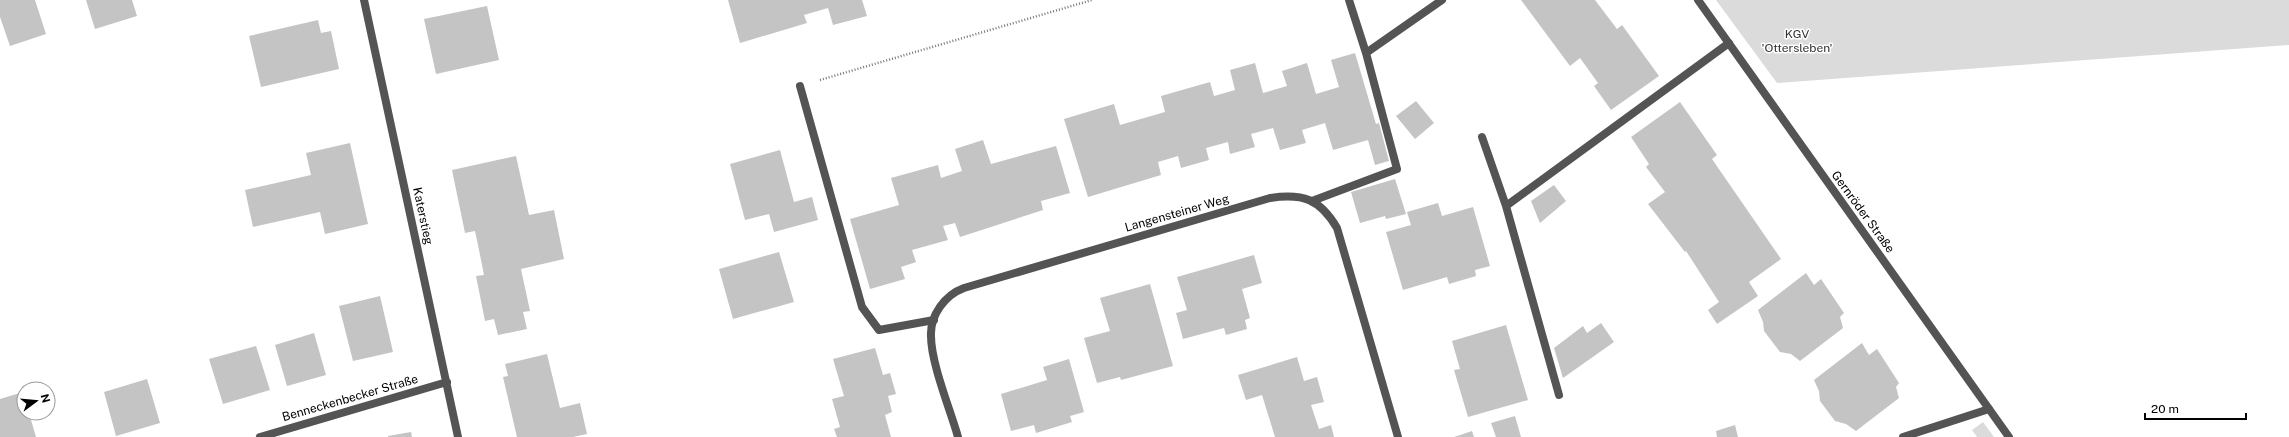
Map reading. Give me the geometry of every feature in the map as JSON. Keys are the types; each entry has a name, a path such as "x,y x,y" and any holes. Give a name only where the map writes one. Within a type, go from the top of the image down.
{"street":[{"name":"Katerstieg","path":"364,0 458,437"},
{"path":"1312,201 1397,169 1366,53 1349,0"},
{"path":"1366,53 1442,0"},
{"name":"Gernröder Straße","path":"1698,0 2009,437"},
{"path":"1506,206 1729,44"},
{"path":"800,86 862,307 879,330 934,320"},
{"path":"1482,137 1506,206 1559,395"},
{"name":"Langensteiner Weg","path":"958,437 934,356 930,336 938,309 945,300 964,288 1270,198 1289,195 1300,196 1312,201 1328,215 1337,228 1398,437"},
{"name":"Benneckenbecker Straße","path":"260,437 446,382"},
{"path":"1903,437 1989,409"}],"path":[{"path":"800,86 1092,0"}],"green space":[{"name":"KGV 'Ottersleben'","path":"1716,0 2289,0 2289,45 1777,83"},
{"path":"1983,422 1994,437 1977,437 1972,430"}],"building":[{"path":"0,0 35,0 46,34 10,46 0,17"},
{"path":"86,0 132,0 137,16 95,29"},
{"path":"728,0 862,0 867,16 833,25 828,8 804,15 807,23 740,43"},
{"path":"1521,0 1595,0 1617,29 1622,25 1659,76 1611,110 1594,86 1598,83 1580,58 1570,66"},
{"path":"487,6 499,60 436,74 424,19"},
{"path":"318,20 321,33 331,31 339,69 261,87 249,36"},
{"path":"1355,53 1376,124 1379,123 1389,161 1375,165 1368,140 1333,150 1325,123 1302,130 1306,143 1280,150 1273,128 1251,134 1255,147 1230,154 1228,142 1206,148 1209,160 1181,168 1178,156 1158,162 1161,175 1088,197 1064,119 1114,104 1120,125 1165,112 1161,96 1210,82 1214,96 1235,90 1230,70 1255,63 1263,93 1287,86 1282,71 1307,63 1316,94 1339,87 1331,60"},
{"path":"1416,101 1434,123 1415,139 1396,116"},
{"path":"1680,102 1717,155 1712,159 1781,259 1749,282 1758,296 1717,324 1708,310 1719,302 1686,251 1685,252 1648,204 1665,192 1646,167 1649,164 1631,137"},
{"path":"983,140 991,164 1056,146 1070,193 1041,201 1043,210 960,237 955,223 943,226 948,240 912,250 916,262 901,267 905,279 870,289 850,219 899,205 891,178 938,165 941,178 962,171 955,149"},
{"path":"350,143 368,224 325,234 320,212 253,227 245,190 311,175 306,153"},
{"path":"780,150 794,202 812,197 818,220 774,232 769,214 745,220 730,164"},
{"path":"516,156 529,215 554,210 564,259 521,269 530,311 523,312 527,329 498,335 494,319 485,321 476,276 484,275 475,231 465,233 452,170"},
{"path":"1395,179 1406,214 1386,219 1385,216 1360,223 1351,192"},
{"path":"1554,185 1566,201 1540,223 1531,201"},
{"path":"1438,203 1442,216 1473,207 1490,266 1475,270 1476,276 1449,284 1447,277 1403,290 1386,232 1411,225 1407,212"},
{"path":"779,252 794,302 733,319 719,269"},
{"path":"1254,255 1262,283 1242,289 1250,318 1245,320 1247,329 1226,335 1224,328 1183,339 1176,313 1187,310 1177,277"},
{"path":"1806,273 1814,285 1821,279 1844,313 1840,317 1843,328 1800,361 1791,354 1780,352 1764,331 1763,322 1758,310"},
{"path":"1150,284 1173,366 1121,380 1120,377 1097,383 1084,338 1110,331 1100,298"},
{"path":"380,296 393,352 353,361 339,306"},
{"path":"1601,323 1614,342 1563,378 1554,348 1583,326 1587,333"},
{"path":"1506,325 1528,400 1468,417 1454,370 1460,369 1452,341"},
{"path":"314,333 326,375 287,386 275,345"},
{"path":"1862,343 1869,355 1877,349 1899,383 1896,387 1899,398 1856,431 1846,424 1835,421 1820,401 1819,391 1814,380"},
{"path":"256,346 270,390 223,404 209,359"},
{"path":"875,348 883,375 890,373 896,394 888,396 892,412 885,415 891,437 837,437 834,429 840,427 832,399 844,396 833,359"},
{"path":"547,354 560,408 580,403 587,434 573,437 517,437 503,377 508,376 505,364"},
{"path":"1297,357 1304,381 1317,377 1324,402 1311,405 1319,429 1331,425 1334,437 1275,437 1262,395 1246,400 1238,375"},
{"path":"1069,359 1084,412 1070,416 1072,422 1036,433 1034,425 1011,431 1001,394 1047,380 1043,367"},
{"path":"147,379 160,423 116,436 104,392"},
{"path":"16,394 16,421 31,421 36,437 0,437 0,399"},
{"path":"1515,416 1521,437 1496,437 1491,423"},
{"path":"1735,425 1738,437 1717,437 1716,431"},
{"path":"1472,431 1474,437 1454,437"},
{"path":"411,432 412,437 388,437 388,436"}]}
